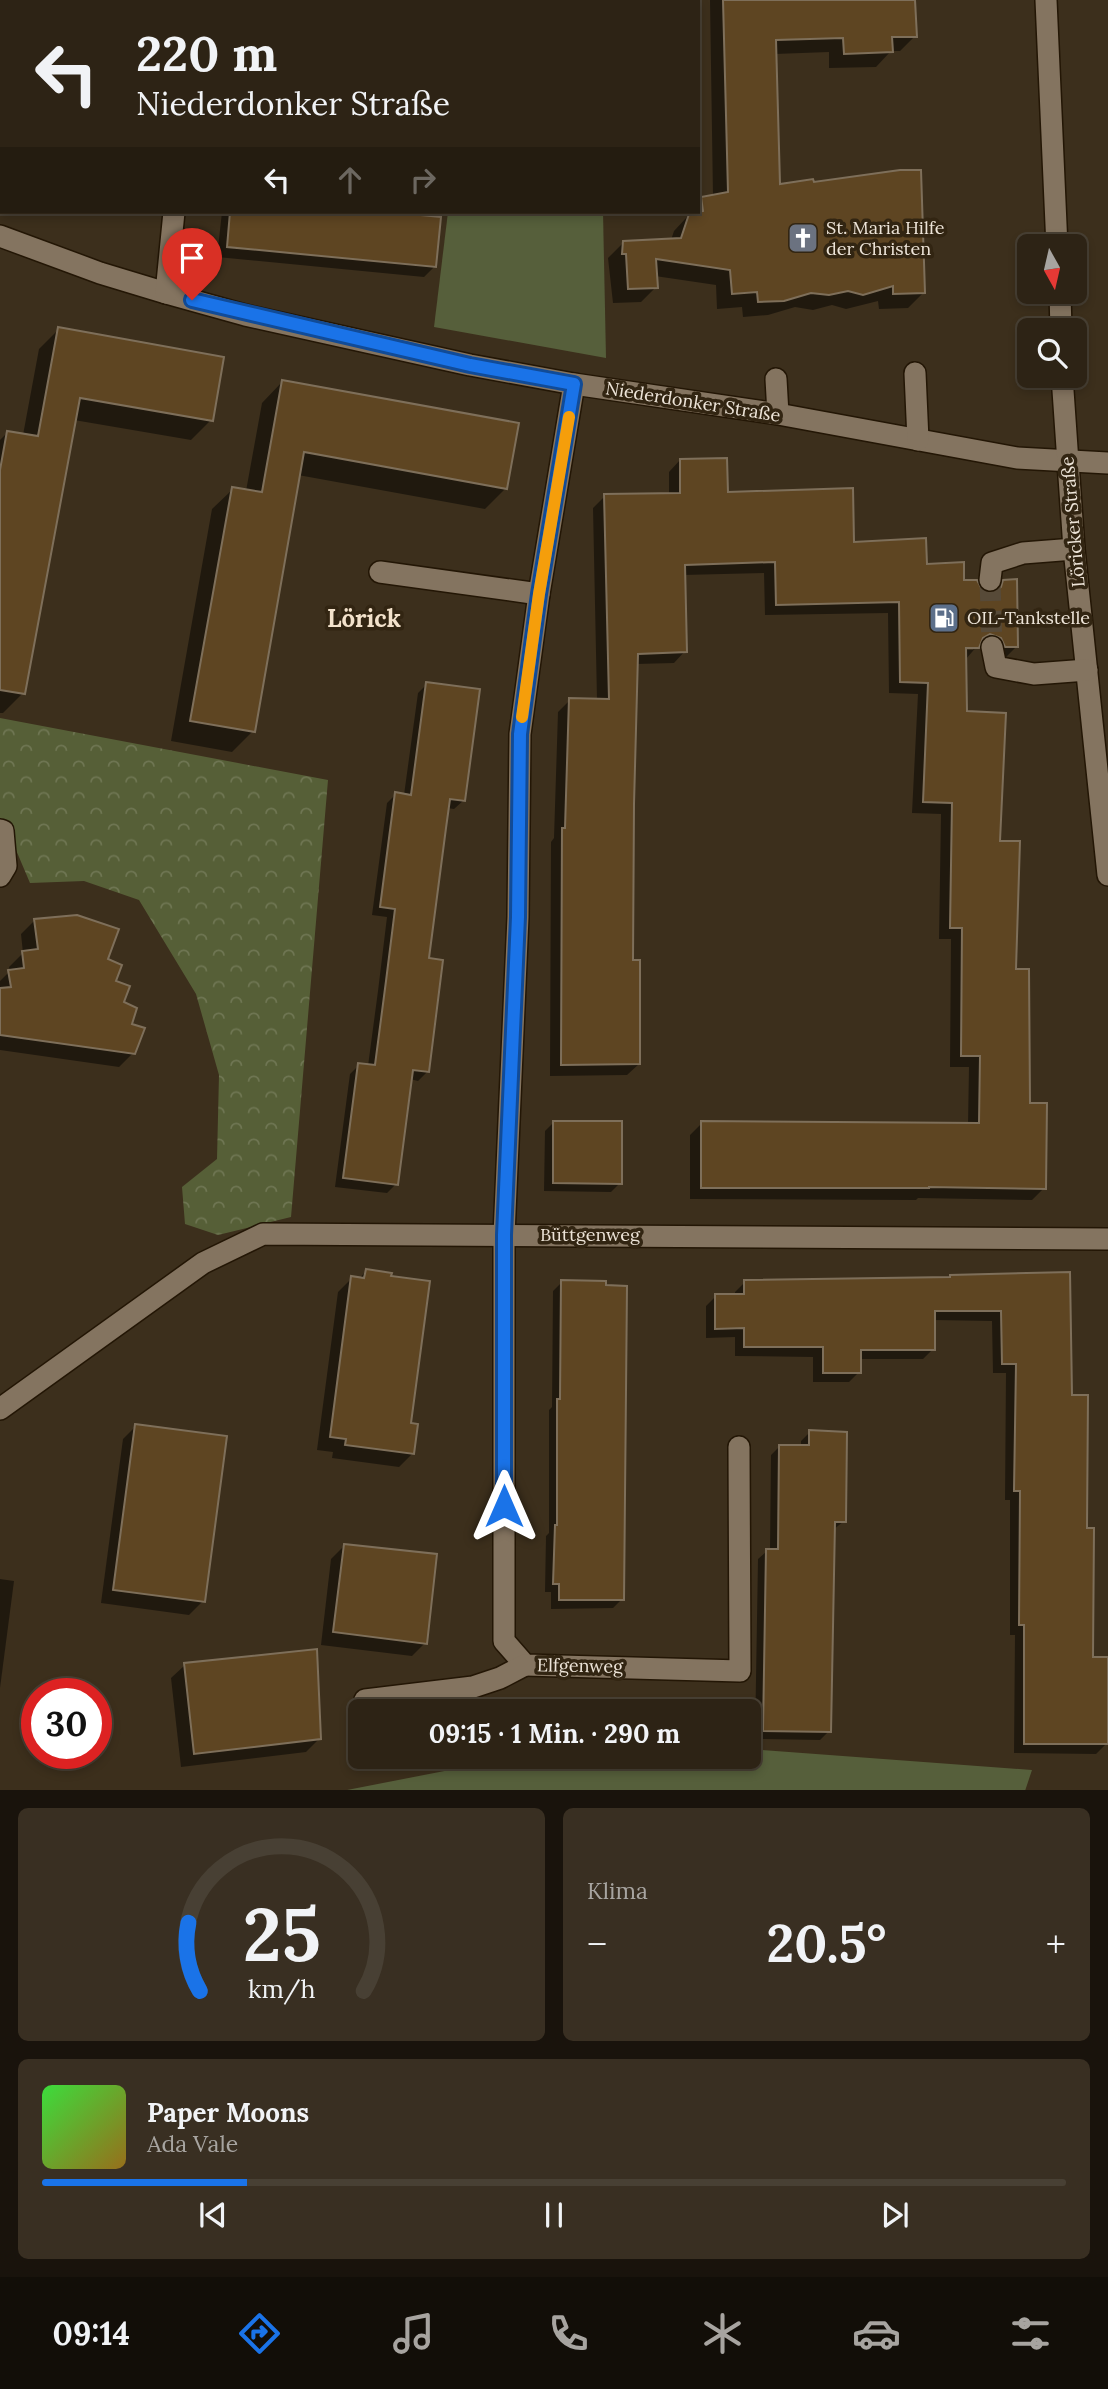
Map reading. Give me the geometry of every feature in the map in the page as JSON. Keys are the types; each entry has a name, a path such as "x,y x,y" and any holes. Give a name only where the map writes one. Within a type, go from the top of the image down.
{"street":[{"path":"1046,0 1057,234"},
{"path":"166,293 174,214"},
{"name":"Niederdonker Straße","path":"0,236 100,273 166,293 257,317 470,365 574,384 778,414 1017,458 1108,463"},
{"path":"915,373 918,440"},
{"path":"776,379 778,414"},
{"name":"Elfgenweg","path":"574,384 539,594 520,734 518,917 504,1235 504,1641 525,1665 740,1671 739,1447"},
{"name":"Löricker Straße","path":"1063,388 1074,548 1108,876"},
{"path":"990,580 992,563 1023,553 1074,548"},
{"path":"380,572 539,594"},
{"path":"992,647 996,667 1034,674 1087,670"},
{"path":"0,830 3,831 6,866 0,876"},
{"name":"Büttgenweg","path":"0,1409 203,1263 263,1234 1108,1239"},
{"path":"374,1699 473,1688 525,1665"}],"green space":[{"path":"448,214 603,214 606,358 434,327"},
{"path":"0,718 328,780 291,1217 218,1235 185,1224 182,1187 217,1159 219,1075 196,994 139,900 84,881 30,883 5,824 0,823"},
{"path":"761,1750 1032,1770 1025,1790 347,1790 455,1769 761,1769"}],"building":[{"path":"723,0 915,0 917,37 892,37 893,52 844,54 843,38 776,40 780,184 921,170 925,293 893,294 893,286 863,295 848,291 829,295 811,293 784,301 758,302 757,292 732,294 730,270 656,259 658,288 628,289 626,254 622,254 623,241 681,238 689,214 700,214 703,211 701,197 728,192"},
{"path":"230,214 410,214 441,217 436,267 227,247"},
{"path":"58,327 224,357 213,421 80,398 25,694 0,690 0,470 7,431 38,436"},
{"path":"282,380 519,423 507,489 304,452 255,732 190,721 232,487 262,492"},
{"path":"727,458 728,492 853,488 854,542 926,538 927,564 964,562 964,580 977,580 983,591 995,592 1001,587 1003,580 1017,579 1018,647 1005,647 1001,638 990,634 983,638 979,648 966,648 967,711 1006,713 1000,841 1020,841 1016,969 1029,969 1030,1103 1047,1103 1046,1189 701,1188 701,1121 979,1123 980,1056 961,1056 962,928 950,928 952,803 923,802 928,683 900,682 899,602 776,605 775,562 685,565 687,652 638,654 633,960 640,960 640,1064 561,1065 562,828 565,828 569,698 609,699 604,494 680,493 680,459"},
{"path":"426,682 480,689 465,801 450,799 446,828 429,958 443,960 429,1072 413,1070 398,1185 343,1178 358,1063 375,1065 395,909 380,907 395,792 411,795"},
{"path":"77,915 119,929 108,959 122,965 116,981 130,986 124,1002 137,1008 132,1024 145,1028 135,1054 0,1035 0,988 11,987 8,970 24,968 22,951 38,949 34,919"},
{"path":"553,1121 622,1121 622,1184 553,1183"},
{"path":"366,1269 392,1273 391,1276 430,1281 411,1423 418,1424 414,1454 345,1445 346,1439 330,1437 351,1276 364,1278"},
{"path":"1070,1272 1072,1395 1088,1395 1087,1528 1094,1528 1093,1657 1108,1657 1108,1744 1024,1744 1024,1625 1019,1625 1020,1491 1014,1491 1016,1364 1002,1364 1001,1311 935,1311 935,1350 861,1350 861,1373 823,1373 823,1347 744,1347 744,1328 715,1329 715,1294 744,1294 744,1280"},
{"path":"561,1280 606,1281 606,1285 627,1286 624,1600 559,1600 559,1584 553,1584 557,1525"},
{"path":"135,1424 227,1436 205,1602 113,1590"},
{"path":"809,1430 847,1432 846,1522 835,1522 831,1732 763,1731 766,1549 778,1549 779,1445 809,1445"},
{"path":"344,1544 437,1554 427,1644 333,1632"},
{"path":"317,1649 321,1739 194,1754 184,1663"}],"tunnel":[{"path":"990,580 992,647"}],"slow traffic":[{"path":"522,717 539,594 569,417"}],"place":[{"name":"St. Maria Hilfe der Christen","path":"803,238"},
{"name":"OIL-Tankstelle","path":"944,618"}],"district":[{"name":"Lörick","path":"364,619"}],"route":[{"path":"192,300 470,365 574,384 539,594 520,734 518,917 504,1235 504,1506"}]}
